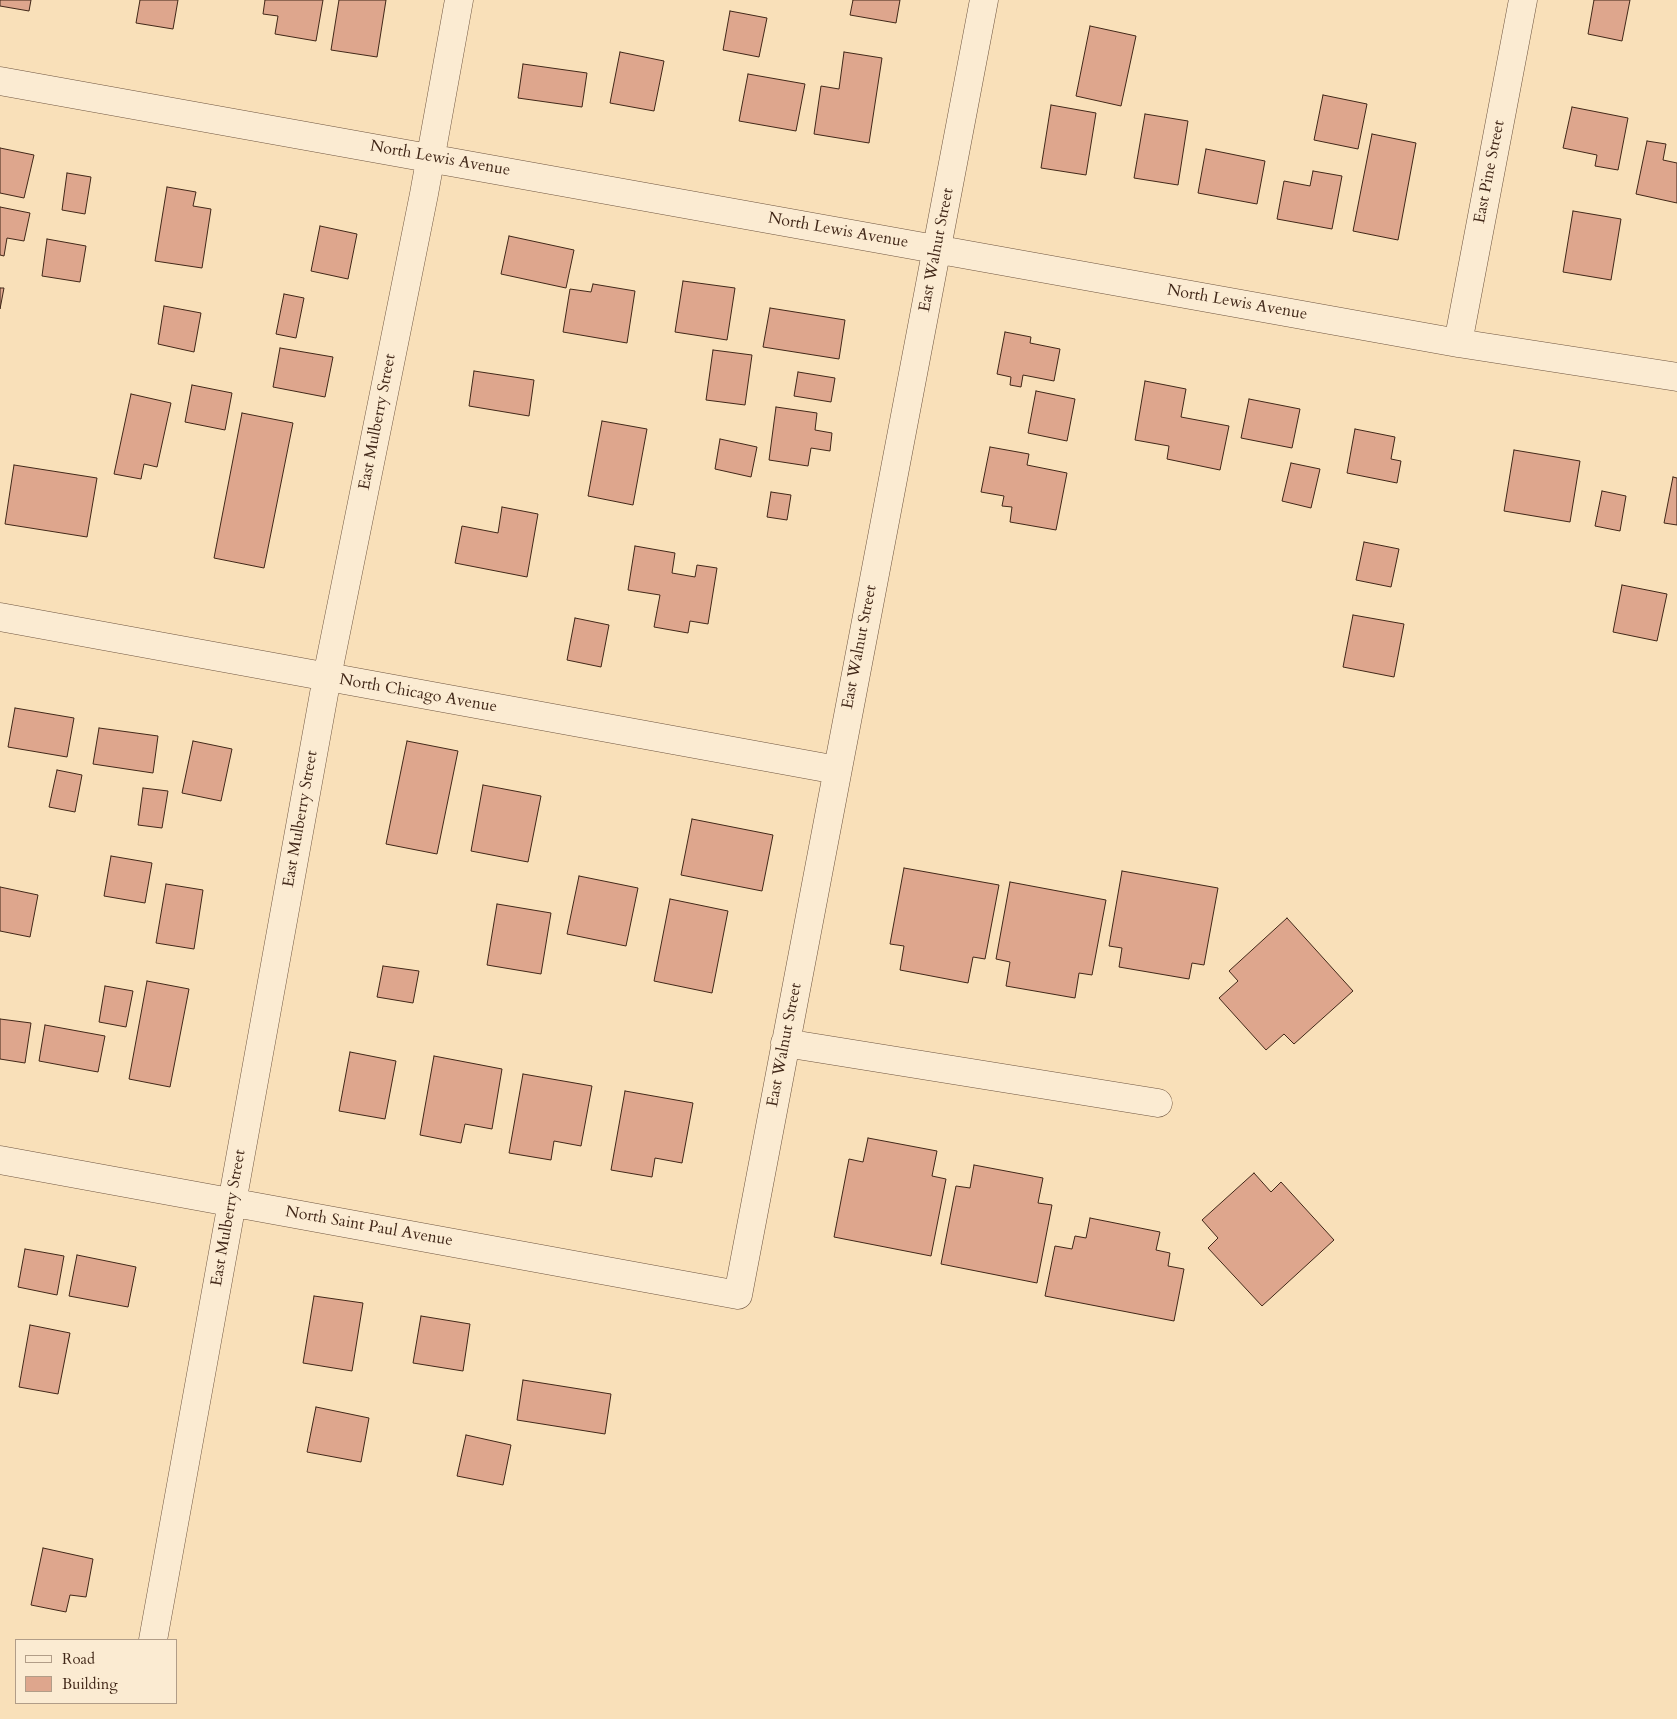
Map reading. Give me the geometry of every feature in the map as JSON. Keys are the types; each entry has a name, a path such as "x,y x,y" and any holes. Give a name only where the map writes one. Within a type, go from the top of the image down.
{"street":[{"name":"East Mulberry Street","path":"153,1639 327,677 431,158 459,0"},
{"name":"East Walnut Street","path":"738,1295 984,0"},
{"name":"East Pine Street","path":"1458,344 1523,0"},
{"name":"North Lewis Avenue","path":"0,81 1458,344 1677,378"},
{"name":"North Chicago Avenue","path":"0,617 837,770"},
{"path":"785,1043 1158,1103"},
{"name":"North Saint Paul Avenue","path":"0,1160 738,1295"}],"building":[{"path":"0,0 31,0 29,11 0,6"},
{"path":"140,0 178,0 173,29 136,23"},
{"path":"265,0 323,0 316,41 275,34 278,16 263,14"},
{"path":"339,0 386,0 377,57 331,50"},
{"path":"853,0 900,0 896,23 850,15"},
{"path":"1594,0 1630,0 1622,41 1588,34"},
{"path":"730,11 767,18 759,57 723,50"},
{"path":"1090,26 1136,36 1121,106 1076,96"},
{"path":"620,52 664,61 654,111 610,103"},
{"path":"844,52 882,58 869,143 814,134 821,86 839,89"},
{"path":"523,64 587,73 582,107 518,98"},
{"path":"748,74 805,84 796,131 739,121"},
{"path":"1323,95 1367,104 1358,149 1314,140"},
{"path":"1051,105 1096,113 1086,175 1041,168"},
{"path":"1572,107 1628,118 1618,170 1595,166 1597,155 1563,148"},
{"path":"1145,114 1188,121 1178,185 1134,178"},
{"path":"1372,134 1416,143 1398,240 1353,231"},
{"path":"1647,141 1666,144 1663,160 1677,163 1677,203 1636,194"},
{"path":"0,148 34,155 24,198 0,193"},
{"path":"1206,149 1265,161 1257,204 1198,193"},
{"path":"1313,171 1342,176 1332,229 1277,219 1284,181 1310,186"},
{"path":"67,173 91,177 85,214 62,210"},
{"path":"167,187 196,192 193,206 211,209 202,268 155,261"},
{"path":"0,207 30,213 24,241 7,238 4,256 0,255"},
{"path":"1573,211 1621,219 1611,280 1563,272"},
{"path":"320,226 357,234 348,279 311,271"},
{"path":"509,236 574,250 566,288 501,274"},
{"path":"47,239 86,246 80,282 42,276"},
{"path":"683,281 735,288 727,340 675,332"},
{"path":"593,284 635,291 627,343 563,332 570,289 591,292"},
{"path":"0,288 4,288 0,309"},
{"path":"284,294 304,298 296,338 276,334"},
{"path":"164,306 201,313 194,352 158,344"},
{"path":"770,308 845,320 839,359 763,347"},
{"path":"1005,332 1031,337 1030,343 1060,349 1054,381 1023,375 1021,387 1010,385 1011,377 997,374"},
{"path":"280,348 333,357 325,397 273,387"},
{"path":"713,350 752,355 745,405 706,400"},
{"path":"474,371 534,380 529,416 469,406"},
{"path":"798,372 835,378 831,402 794,396"},
{"path":"1145,381 1186,389 1181,417 1229,426 1220,470 1167,459 1169,446 1135,440"},
{"path":"192,385 232,393 225,430 185,422"},
{"path":"1036,391 1075,399 1067,441 1028,433"},
{"path":"131,394 171,403 157,467 144,464 141,479 114,474"},
{"path":"1249,399 1300,409 1292,448 1241,438"},
{"path":"776,407 817,413 815,430 832,433 830,451 811,448 808,466 769,460"},
{"path":"242,413 293,423 264,568 214,558"},
{"path":"602,421 647,429 633,505 588,496"},
{"path":"1355,429 1395,437 1391,459 1401,461 1397,483 1347,473"},
{"path":"720,439 757,447 751,477 715,469"},
{"path":"990,447 1029,454 1027,465 1067,473 1056,530 1010,522 1012,507 1002,506 1004,496 981,492"},
{"path":"1514,450 1580,461 1570,522 1504,511"},
{"path":"1291,463 1320,469 1311,508 1282,501"},
{"path":"14,465 97,478 87,537 5,524"},
{"path":"1673,477 1677,478 1677,525 1664,523"},
{"path":"1602,491 1626,496 1620,531 1595,526"},
{"path":"771,492 791,495 787,520 767,517"},
{"path":"502,507 538,514 527,577 455,563 462,526 498,533"},
{"path":"1364,542 1399,549 1391,587 1356,580"},
{"path":"635,546 675,553 672,573 695,577 697,565 717,568 708,624 690,621 688,633 654,627 660,595 628,590"},
{"path":"1622,585 1667,594 1657,641 1613,632"},
{"path":"1353,615 1404,624 1394,677 1343,667"},
{"path":"575,618 609,625 601,667 567,660"},
{"path":"15,708 74,718 67,757 8,747"},
{"path":"99,728 158,736 153,773 93,764"},
{"path":"193,741 232,749 221,801 182,793"},
{"path":"407,741 458,751 437,854 386,844"},
{"path":"57,770 82,775 75,812 49,807"},
{"path":"483,785 541,796 528,862 471,851"},
{"path":"143,788 168,791 162,828 138,825"},
{"path":"692,819 773,835 762,891 681,875"},
{"path":"111,856 152,863 145,903 104,896"},
{"path":"904,868 999,885 985,959 973,957 968,983 900,970 904,946 890,944"},
{"path":"1122,871 1218,888 1204,965 1192,963 1189,979 1119,967 1122,948 1109,946"},
{"path":"579,876 638,888 626,946 567,934"},
{"path":"1010,882 1106,900 1092,975 1079,973 1075,998 1006,986 1010,962 996,959"},
{"path":"166,884 203,890 194,949 156,943"},
{"path":"0,887 38,895 30,937 0,931"},
{"path":"670,899 728,911 712,993 654,981"},
{"path":"497,904 551,913 541,974 487,965"},
{"path":"1287,918 1353,991 1294,1044 1284,1034 1266,1050 1219,998 1238,981 1229,971"},
{"path":"383,966 419,971 413,1003 377,997"},
{"path":"147,981 189,989 170,1087 129,1079"},
{"path":"105,986 133,991 126,1027 99,1022"},
{"path":"0,1019 31,1023 25,1063 0,1059"},
{"path":"45,1025 105,1036 98,1072 39,1061"},
{"path":"350,1052 396,1061 385,1119 339,1111"},
{"path":"434,1056 502,1069 492,1129 465,1124 461,1143 420,1135"},
{"path":"523,1074 592,1086 581,1146 554,1141 551,1160 509,1153"},
{"path":"625,1091 693,1103 682,1163 655,1158 652,1177 611,1170"},
{"path":"868,1138 937,1151 932,1176 946,1179 931,1256 834,1237 849,1159 863,1162"},
{"path":"974,1165 1043,1178 1038,1203 1052,1205 1037,1283 941,1264 956,1186 970,1188"},
{"path":"1254,1173 1271,1192 1281,1182 1334,1240 1262,1306 1208,1248 1218,1238 1202,1220"},
{"path":"1090,1218 1160,1232 1156,1250 1170,1253 1168,1266 1184,1269 1174,1321 1045,1296 1055,1246 1072,1249 1075,1236 1086,1238"},
{"path":"25,1249 64,1256 57,1295 18,1287"},
{"path":"77,1255 136,1267 128,1307 69,1296"},
{"path":"314,1296 363,1303 352,1371 303,1363"},
{"path":"421,1316 470,1324 463,1371 413,1363"},
{"path":"30,1325 70,1333 58,1394 19,1387"},
{"path":"523,1380 611,1394 605,1434 517,1420"},
{"path":"316,1407 369,1418 361,1462 307,1452"},
{"path":"466,1435 511,1445 503,1485 457,1476"},
{"path":"43,1548 93,1559 86,1597 70,1595 66,1612 31,1605"}]}
